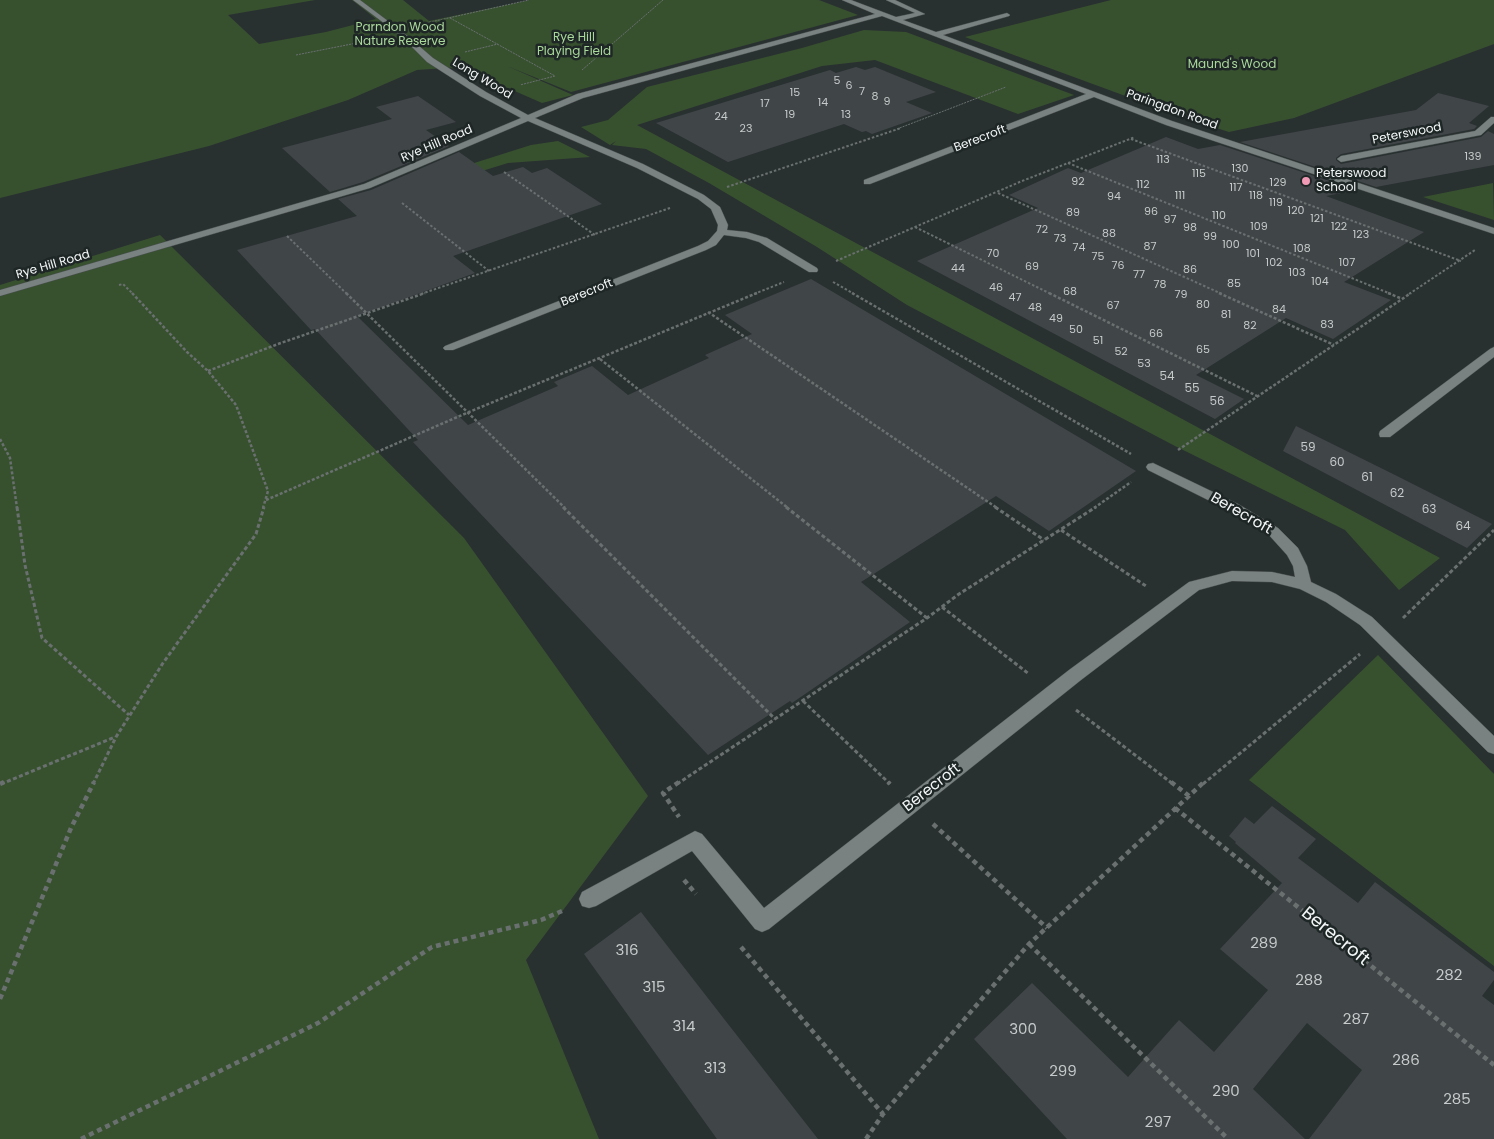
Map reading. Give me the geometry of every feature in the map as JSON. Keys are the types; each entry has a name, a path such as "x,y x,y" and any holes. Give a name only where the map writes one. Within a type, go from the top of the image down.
{"street":[{"name":"Long Wood","path":"356,0 399,32 441,68 527,118"},
{"name":"Paringdon Road","path":"845,0 1169,123 1494,232"},
{"path":"889,0 922,14 896,19"},
{"name":"Rye Hill Road","path":"0,293 367,186 417,167 580,96 882,14"},
{"path":"937,34 1007,15"},
{"name":"Berecroft","path":"867,182 1092,95"},
{"path":"527,118 640,166 701,197 714,207 720,216 723,225 722,232 747,234 763,240 813,270"},
{"name":"Peterswood","path":"1341,159 1482,135 1494,119"},
{"name":"Berecroft","path":"449,348 702,248 712,243 722,232"},
{"path":"1385,434 1494,351"},
{"name":"Berecroft","path":"1153,466 1233,507 1273,531 1294,552 1300,566 1304,585"},
{"name":"Berecroft","path":"695,840 762,922 1075,675 1194,586 1232,576 1272,577 1304,585 1350,609 1382,636 1494,747"},
{"path":"588,899 695,840"}],"path":[{"path":"296,55 529,0"},
{"path":"582,70 663,0"},
{"path":"450,18 555,76 483,94"},
{"path":"813,157 897,129 1038,74"},
{"path":"266,500 469,412 998,193 1067,162 1169,123"},
{"path":"1131,139 1461,261"},
{"path":"1067,162 1401,299"},
{"path":"504,172 595,235"},
{"path":"998,193 1334,345"},
{"path":"402,203 490,272"},
{"path":"208,371 278,344 629,224"},
{"path":"915,227 1259,396"},
{"path":"286,236 469,412 776,719"},
{"path":"695,840 663,793 927,618 959,594 1061,530 1481,246"},
{"path":"813,270 1153,466"},
{"path":"0,999 71,828 116,737 163,664 256,534 268,491 236,405 208,371 123,284 114,285"},
{"path":"708,312 1044,540"},
{"path":"600,358 927,618"},
{"path":"0,440 10,458 25,565 42,638 129,715"},
{"path":"1061,530 1171,603"},
{"path":"866,1139 883,1114 1029,944 1212,774 1403,618 1494,530"},
{"path":"0,784 116,737"},
{"name":"Berecroft","path":"1175,808 1494,1065"},
{"path":"665,857 702,902"},
{"path":"81,1139 318,1023 432,947 542,920 588,899"},
{"path":"735,940 883,1114"},
{"path":"1029,944 1228,1139"}],"green space":[{"path":"0,0 315,0 228,15 259,44 326,32 376,19 352,0 403,0 429,21 530,0 819,0 858,15 571,92 507,66 573,95 542,103 460,67 417,70 348,100 209,146 0,198"},
{"name":"Maund's Wood","path":"1111,0 1494,0 1494,44 1294,118 1229,132 1188,119 965,37"},
{"path":"864,30 906,32 1074,95 1018,114 875,60 822,66 637,125 1440,558 1399,590 1345,530 1175,446 907,305 817,247 709,183 646,149 612,145 616,141 610,145 581,127 608,120 647,87 802,48"},
{"path":"558,141 590,157 508,163 440,184 427,178 531,145"},
{"path":"1493,183 1494,220 1423,197"},
{"path":"160,235 464,538 648,796 526,960 599,1139 0,1139 0,285"},
{"path":"1378,655 1494,774 1494,966 1249,780"}],"building":[{"path":"856,67 865,70 875,67 936,92 906,102 932,113 872,134 844,124 728,162 656,123 830,70 836,73"},
{"path":"1438,93 1489,106 1469,123 1477,126 1474,129 1341,154 1336,160 1341,164 1481,137 1488,131 1494,134 1494,165 1376,187 1240,142 1416,110"},
{"path":"418,96 456,122 426,130 449,146 363,182 330,192 282,148 392,119 376,107"},
{"path":"1166,137 1198,149 1220,145 1357,190 1326,196 1424,232 1344,282 1391,300 1333,339 1286,318 1196,375 1244,399 1215,419 917,261 1038,208 1009,195 1068,168 1081,173"},
{"path":"459,152 493,176 523,167 532,173 547,168 602,204 453,256 475,273 357,316 468,425 558,386 554,382 592,366 628,395 709,358 705,355 752,334 725,315 811,279 1136,471 1049,531 996,496 861,582 910,622 792,703 790,701 708,755 413,442 418,440 315,329 311,330 237,250 357,216 338,199 371,190"},
{"path":"1296,426 1492,524 1467,548 1283,451"},
{"path":"1272,806 1316,839 1298,858 1358,903 1375,882 1494,972 1494,980 1482,996 1494,1005 1494,1139 1309,1139 1362,1070 1307,1023 1253,1089 1305,1139 1067,1139 974,1039 1032,983 1128,1077 1179,1020 1214,1052 1268,990 1220,949 1282,883 1229,836 1245,817 1254,824"},
{"path":"641,912 818,1139 717,1139 584,954"}],"place":[{"name":"Peterswood School","path":"1306,181"}],"park label":[{"name":"Parndon Wood Nature Reserve","path":"400,35"},
{"name":"Rye Hill Playing Field","path":"574,45"}]}
